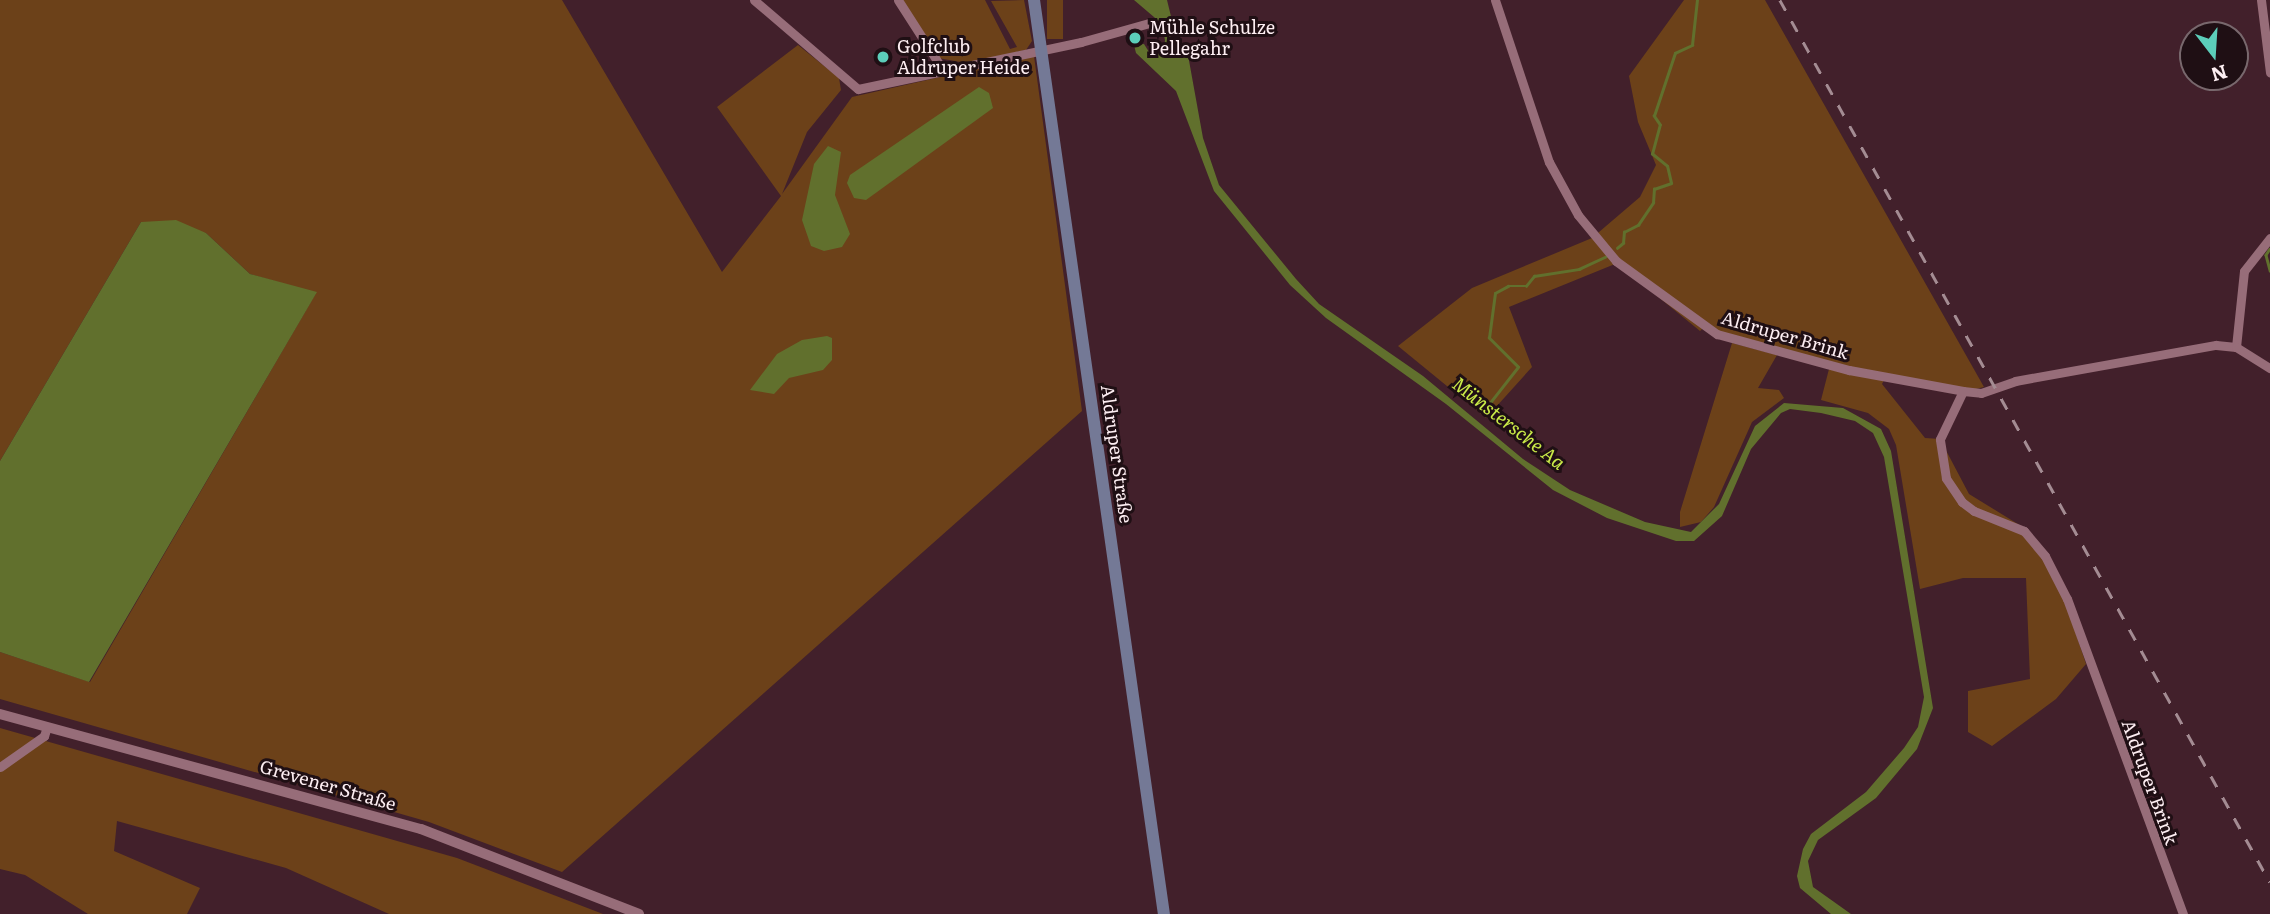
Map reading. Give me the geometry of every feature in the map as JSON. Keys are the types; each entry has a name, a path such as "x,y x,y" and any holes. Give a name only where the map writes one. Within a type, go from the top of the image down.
{"main road":[{"name":"Aldruper Straße","path":"1034,0 1164,914"}],"street":[{"path":"754,0 858,89 1042,51 1153,22"},
{"path":"898,0 943,70"},
{"name":"Aldruper Brink","path":"1495,0 1549,162 1578,215 1616,261 1717,334 1849,370 1981,393 2015,381 2191,348 2236,347"},
{"path":"2261,0 2270,72"},
{"path":"2270,238 2245,271 2236,347 2270,368"},
{"name":"Aldruper Brink","path":"1963,391 1940,439 1947,478 1973,511 2024,531 2045,556 2067,599 2183,914"},
{"name":"Grevener Straße","path":"0,714 421,829 639,914"},
{"path":"0,767 44,736 47,727"}],"shaded area":[{"path":"0,0 562,0 722,272 781,196 717,107 798,45 839,78 841,90 807,132 782,194 852,97 1034,56 1082,411 562,872 429,822 0,699 0,652 90,682 316,293 250,274 206,233 141,222 0,461"},
{"path":"903,0 985,0 1010,49 1017,47 991,1 1024,0 1032,41 1026,50 966,63 938,58"},
{"path":"1047,0 1063,0 1063,39 1047,39"},
{"path":"1134,0 1167,0 1177,41 1188,55 1203,138 1219,185 1296,279 1319,304 1423,376 1523,459 1570,490 1645,522 1691,532 1719,504 1755,426 1784,403 1843,408 1881,429 1891,451 1933,708 1917,749 1876,798 1818,840 1808,861 1813,887 1851,914 1831,914 1800,888 1797,876 1803,849 1811,834 1866,792 1904,748 1918,727 1924,697 1884,457 1873,433 1855,421 1821,413 1790,409 1781,413 1751,449 1722,516 1694,541 1676,541 1607,518 1553,490 1446,404 1326,318 1290,285 1214,191 1176,91 1136,53 1134,45 1144,44 1149,52 1164,48 1165,40 1161,23"},
{"path":"1684,0 1765,0 1984,387 1972,390 1850,368 1718,333 1706,325 1700,331 1612,259 1615,264 1509,307 1532,367 1486,418 1398,346 1472,288 1592,238 1640,197 1656,165 1638,122 1629,76"},
{"path":"979,87 989,93 993,108 866,200 854,198 847,183 850,175"},
{"path":"828,146 841,152 835,195 850,234 842,247 824,251 811,246 802,220 814,164"},
{"path":"176,220 206,233 250,274 317,292 89,682 0,652 0,461 141,222"},
{"path":"827,336 832,338 832,360 823,370 789,378 774,394 750,390 777,354 802,340"},
{"path":"1732,343 1777,355 1758,388 1779,390 1784,398 1752,422 1714,507 1701,522 1680,527 1680,512"},
{"path":"1829,369 1884,380 1882,384 1925,438 1940,439 1969,494 2026,529 2064,598 2086,664 2056,699 1992,746 1968,732 1968,691 2030,679 2026,578 1963,578 1920,589 1896,445 1889,429 1868,413 1821,400"},
{"path":"0,728 457,858 603,914 389,914 286,868 117,821 114,851 200,888 187,914 88,914 25,875 0,869"}],"waterway":[{"path":"1617,248 1623,243 1624,232 1638,225 1653,203 1654,189 1671,183 1667,166 1652,154 1660,125 1654,116 1675,53 1692,45 1697,0"},
{"path":"2270,249 2266,255 2270,270"},
{"name":"Münstersche Aa","path":"1489,404 1518,367 1489,338 1495,293 1508,286 1526,286 1534,276 1579,269 1605,257"}],"railway":[{"path":"1780,0 2270,882"}],"place":[{"name":"Mühle Schulze Pellegahr","path":"1135,38"},
{"name":"Golfclub Aldruper Heide","path":"883,57"}]}
